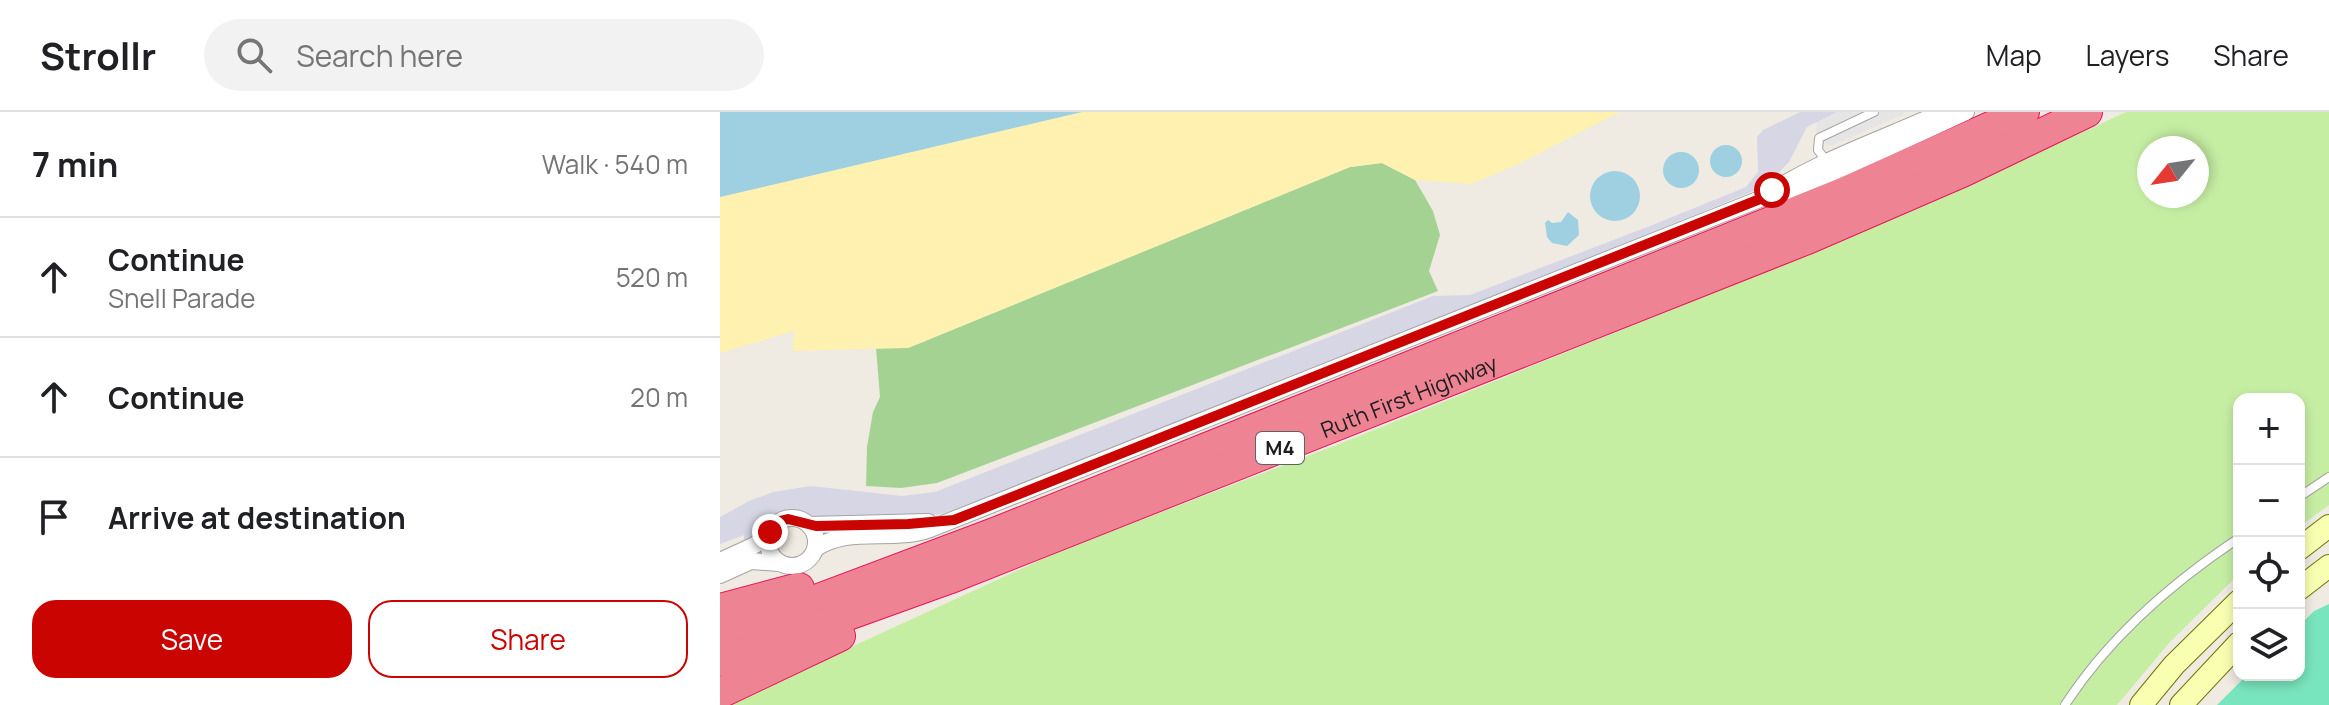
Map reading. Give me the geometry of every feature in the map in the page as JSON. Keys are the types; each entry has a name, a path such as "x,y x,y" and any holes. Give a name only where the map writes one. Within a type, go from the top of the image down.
{"highway":[{"name":"Ruth First Highway","path":"720,636 997,532 1843,193 2024,112"},
{"name":"Ruth First Highway","path":"720,661 948,579 1807,239 1962,172 2087,112"},
{"path":"720,609 796,589 965,535 997,532"},
{"path":"720,693 932,591 948,579"}],"main road":[{"path":"2305,544 2329,526"},
{"path":"2305,584 2329,566"},
{"path":"2141,705 2174,665 2233,607"},
{"path":"2181,705 2233,649"}],"street":[{"path":"1832,167 1918,117 1942,112"},
{"path":"720,575 751,561 788,566 804,563 815,549 839,537 909,535 954,520 1760,199 1785,183 1966,112"},
{"path":"720,561 755,545 780,521 788,519 809,525 816,541 815,549"},
{"path":"809,525 908,524 954,520"},
{"path":"770,532 769,549 779,563"}],"lane":[{"path":"1832,167 1817,146 1819,138 1874,112"},
{"path":"2305,493 2329,477"},
{"path":"2065,705 2150,605 2233,542"}],"green space":[{"path":"2126,112 2329,112 2329,505 2305,523 2305,393 2233,393 2233,580 2170,642 2117,705 725,705 1060,551 1339,444 1942,198"},
{"path":"1382,163 1415,180 1433,211 1440,235 1429,271 1438,291 937,483 901,488 866,486 867,447 873,412 880,397 876,348 908,348 1350,167"},
{"path":"2329,604 2329,705 2217,705 2241,681 2305,681 2305,620 2314,611"}],"sand":[{"path":"1082,112 1620,112 1516,165 1471,184 1415,180 1382,163 1350,167 908,348 793,351 794,331 720,353 720,197"}],"shaded area":[{"path":"1800,112 1837,112 1807,127 1789,162 1766,186 1428,323 954,511 920,518 811,517 784,512 762,535 744,542 744,535 720,544 720,517 773,492 811,486 902,496 935,492 1433,296 1470,295 1650,226 1746,187 1758,172 1757,137 1763,130"},
{"path":"1837,112 1905,114 1830,146 1822,141 1816,131 1817,120"}],"water":[{"path":"720,112 1082,112 720,197"},
{"path":"1726,145 1737,150 1742,161 1737,172 1726,177 1715,172 1710,161 1715,150"},
{"path":"1681,152 1694,157 1699,170 1694,183 1681,188 1668,183 1663,170 1668,157"},
{"path":"1615,171 1633,178 1640,196 1633,214 1615,221 1597,214 1590,196 1597,178"},
{"path":"1568,212 1578,220 1579,235 1567,246 1552,243 1547,237 1545,223 1548,220 1561,222"}],"route":[{"path":"770,532 780,521 788,519 816,526 954,520 1760,199 1772,190"}]}
